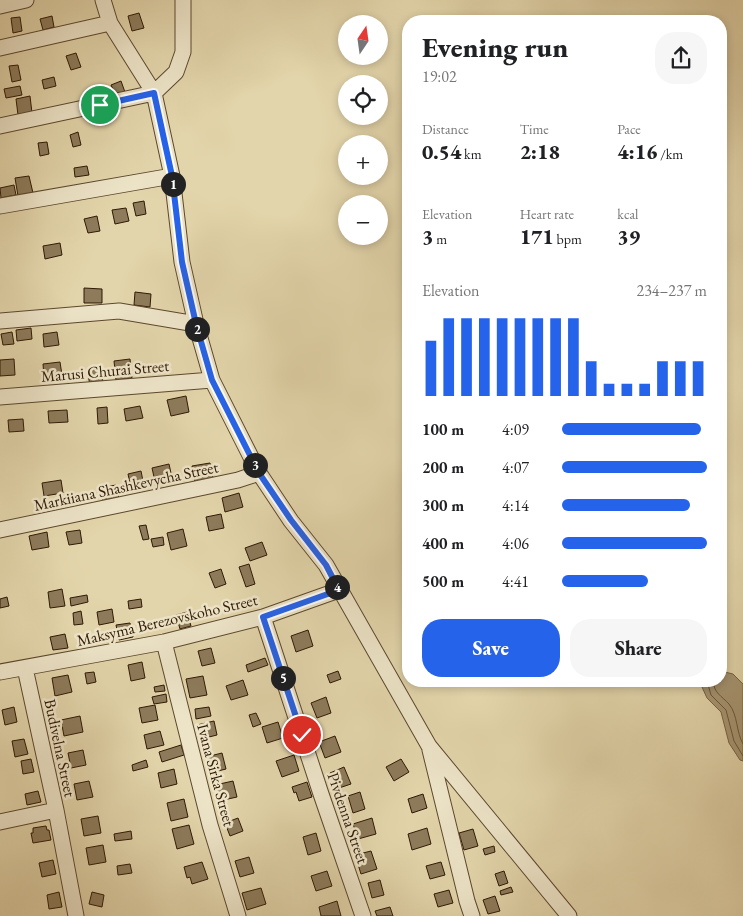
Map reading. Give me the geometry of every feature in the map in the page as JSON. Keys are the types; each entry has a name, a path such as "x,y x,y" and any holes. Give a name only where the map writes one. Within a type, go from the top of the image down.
{"street":[{"path":"0,6 26,0"},
{"path":"103,0 110,23 154,93 172,176 182,262 196,324 212,380 259,473 291,520 326,565 430,746 569,916"},
{"path":"0,126 154,93 176,72 183,52 183,0"},
{"path":"0,48 110,23"},
{"path":"0,206 172,176"},
{"path":"0,320 119,311 196,324"},
{"name":"Marusi Churai Street","path":"0,397 212,380"},
{"name":"Markiiana Shashkevycha Street","path":"0,530 229,482 259,473"},
{"name":"Maksyma Berezovskoho Street","path":"0,672 164,642 263,617 339,590"},
{"name":"Pivdenna Street","path":"263,617 363,916"},
{"name":"Ivana Sirka Street","path":"164,642 210,825 238,916"},
{"name":"Budivelna Street","path":"0,822 56,810 25,668"},
{"path":"430,746 472,916"},
{"path":"56,810 76,916"}],"water":[{"path":"727,672 733,674 743,684 743,761 740,760 729,743 721,712 707,698 702,687 727,687"}],"building":[{"path":"139,13 144,28 132,31 128,16"},
{"path":"52,16 54,27 43,30 40,19"},
{"path":"20,17 22,31 13,33 11,18"},
{"path":"76,53 81,67 71,70 66,56"},
{"path":"18,65 21,80 12,82 9,66"},
{"path":"54,77 56,86 44,89 42,80"},
{"path":"121,81 126,95 117,99 111,85"},
{"path":"20,86 22,95 6,98 4,89"},
{"path":"98,89 101,99 86,104 83,94"},
{"path":"30,96 32,113 18,115 16,99"},
{"path":"78,132 81,145 73,147 70,135"},
{"path":"47,142 49,154 40,156 38,143"},
{"path":"87,166 89,175 75,177 74,168"},
{"path":"29,176 33,193 18,196 15,178"},
{"path":"14,185 16,195 1,198 0,188"},
{"path":"144,201 146,214 136,216 133,203"},
{"path":"126,208 129,221 115,224 112,210"},
{"path":"97,216 100,231 88,233 84,219"},
{"path":"60,243 62,255 45,259 43,246"},
{"path":"84,288 102,289 102,303 84,303"},
{"path":"135,292 151,294 150,307 134,305"},
{"path":"31,328 32,339 17,341 16,330"},
{"path":"12,332 14,344 3,345 1,334"},
{"path":"57,332 59,345 44,347 43,334"},
{"path":"14,359 15,375 0,376 0,360"},
{"path":"130,359 132,378 116,380 114,361"},
{"path":"60,362 62,375 44,377 43,364"},
{"path":"101,368 103,383 90,385 87,370"},
{"path":"186,396 189,412 171,416 167,400"},
{"path":"140,406 143,418 126,421 124,409"},
{"path":"107,407 108,423 98,424 97,408"},
{"path":"67,410 68,422 49,423 48,411"},
{"path":"23,419 24,431 9,432 8,420"},
{"path":"210,463 213,478 195,482 192,466"},
{"path":"169,464 171,473 154,477 152,468"},
{"path":"141,471 144,486 131,488 128,474"},
{"path":"61,480 63,493 44,496 42,483"},
{"path":"116,485 119,499 103,502 100,488"},
{"path":"239,493 243,507 225,512 222,498"},
{"path":"221,514 224,528 209,531 206,517"},
{"path":"146,525 149,539 143,540 139,526"},
{"path":"183,529 187,546 171,550 167,533"},
{"path":"80,530 82,543 69,545 66,532"},
{"path":"47,532 49,547 32,550 29,536"},
{"path":"163,537 164,545 153,547 151,539"},
{"path":"262,542 267,555 250,561 245,548"},
{"path":"249,564 255,584 246,587 239,567"},
{"path":"221,569 226,584 215,588 209,573"},
{"path":"62,589 65,606 50,608 48,592"},
{"path":"87,595 88,602 71,606 70,598"},
{"path":"7,597 9,606 0,608 0,599"},
{"path":"141,599 142,607 129,609 128,601"},
{"path":"112,609 114,622 99,625 97,612"},
{"path":"81,611 83,624 74,625 73,613"},
{"path":"187,612 191,626 180,629 176,615"},
{"path":"130,623 133,637 119,640 116,625"},
{"path":"308,630 313,646 296,652 291,636"},
{"path":"65,634 68,648 53,650 50,637"},
{"path":"211,648 215,663 202,666 198,651"},
{"path":"265,658 268,665 248,672 246,665"},
{"path":"142,662 145,678 131,681 128,665"},
{"path":"338,671 341,679 330,683 327,675"},
{"path":"94,672 96,682 87,684 85,673"},
{"path":"68,675 72,692 55,696 52,678"},
{"path":"203,676 207,695 190,698 186,679"},
{"path":"243,680 248,695 231,700 226,686"},
{"path":"164,685 165,691 155,692 154,687"},
{"path":"166,694 167,702 154,704 152,697"},
{"path":"326,697 331,713 317,718 311,703"},
{"path":"155,705 158,720 142,723 139,708"},
{"path":"14,707 17,722 5,725 2,710"},
{"path":"209,707 211,716 196,719 195,709"},
{"path":"256,713 261,724 253,727 249,715"},
{"path":"80,716 83,732 64,736 61,720"},
{"path":"214,721 217,735 201,739 197,725"},
{"path":"278,722 283,738 267,743 262,727"},
{"path":"160,731 164,745 147,749 144,735"},
{"path":"335,736 341,752 325,758 319,742"},
{"path":"24,739 28,754 15,757 12,741"},
{"path":"181,745 184,755 162,762 159,752"},
{"path":"83,750 86,765 71,768 68,753"},
{"path":"222,753 226,769 210,773 206,757"},
{"path":"294,755 299,771 282,777 276,761"},
{"path":"31,759 34,772 23,774 21,761"},
{"path":"401,759 409,772 394,781 386,767"},
{"path":"146,760 148,767 133,771 132,765"},
{"path":"344,767 351,784 336,789 330,773"},
{"path":"174,769 177,784 161,788 158,773"},
{"path":"89,781 93,797 77,800 74,784"},
{"path":"233,781 237,797 219,801 215,785"},
{"path":"307,782 312,797 299,801 292,787"},
{"path":"38,791 41,802 27,805 25,794"},
{"path":"360,792 365,809 353,813 348,796"},
{"path":"423,794 427,808 412,813 408,799"},
{"path":"184,799 188,817 171,821 167,803"},
{"path":"98,816 101,833 84,836 81,819"},
{"path":"238,818 243,831 230,836 225,823"},
{"path":"372,818 376,834 358,839 353,824"},
{"path":"189,825 194,844 177,849 172,829"},
{"path":"46,826 51,840 33,843 31,833 33,833 33,828"},
{"path":"427,828 431,844 412,850 408,834"},
{"path":"473,829 478,846 464,850 459,833"},
{"path":"131,831 132,839 115,841 114,834"},
{"path":"316,833 321,851 308,855 303,837"},
{"path":"103,845 106,862 89,865 86,848"},
{"path":"494,846 495,852 485,855 483,849"},
{"path":"371,851 377,869 361,874 355,855"},
{"path":"249,857 254,873 240,877 235,861"},
{"path":"53,860 56,874 42,877 39,863"},
{"path":"202,862 208,879 192,884 190,877 187,878 184,867"},
{"path":"441,862 445,875 430,879 426,866"},
{"path":"130,864 132,873 118,875 117,866"},
{"path":"327,871 332,886 316,891 311,876"},
{"path":"504,871 508,883 499,886 495,874"},
{"path":"380,880 384,895 372,898 368,883"},
{"path":"511,887 513,892 501,895 500,891"},
{"path":"261,888 266,904 247,910 242,893"},
{"path":"449,890 453,903 438,907 434,894"},
{"path":"59,892 62,907 49,909 47,895"},
{"path":"92,892 104,895 102,907 89,904"},
{"path":"495,896 500,911 488,914 483,900"},
{"path":"337,901 341,916 321,916 319,907"},
{"path":"390,907 393,916 377,916 375,911"}],"route":[{"path":"100,105 154,93 172,176 182,262 196,324 212,380 259,473 291,520 326,565 339,590 263,617 302,735"}]}
